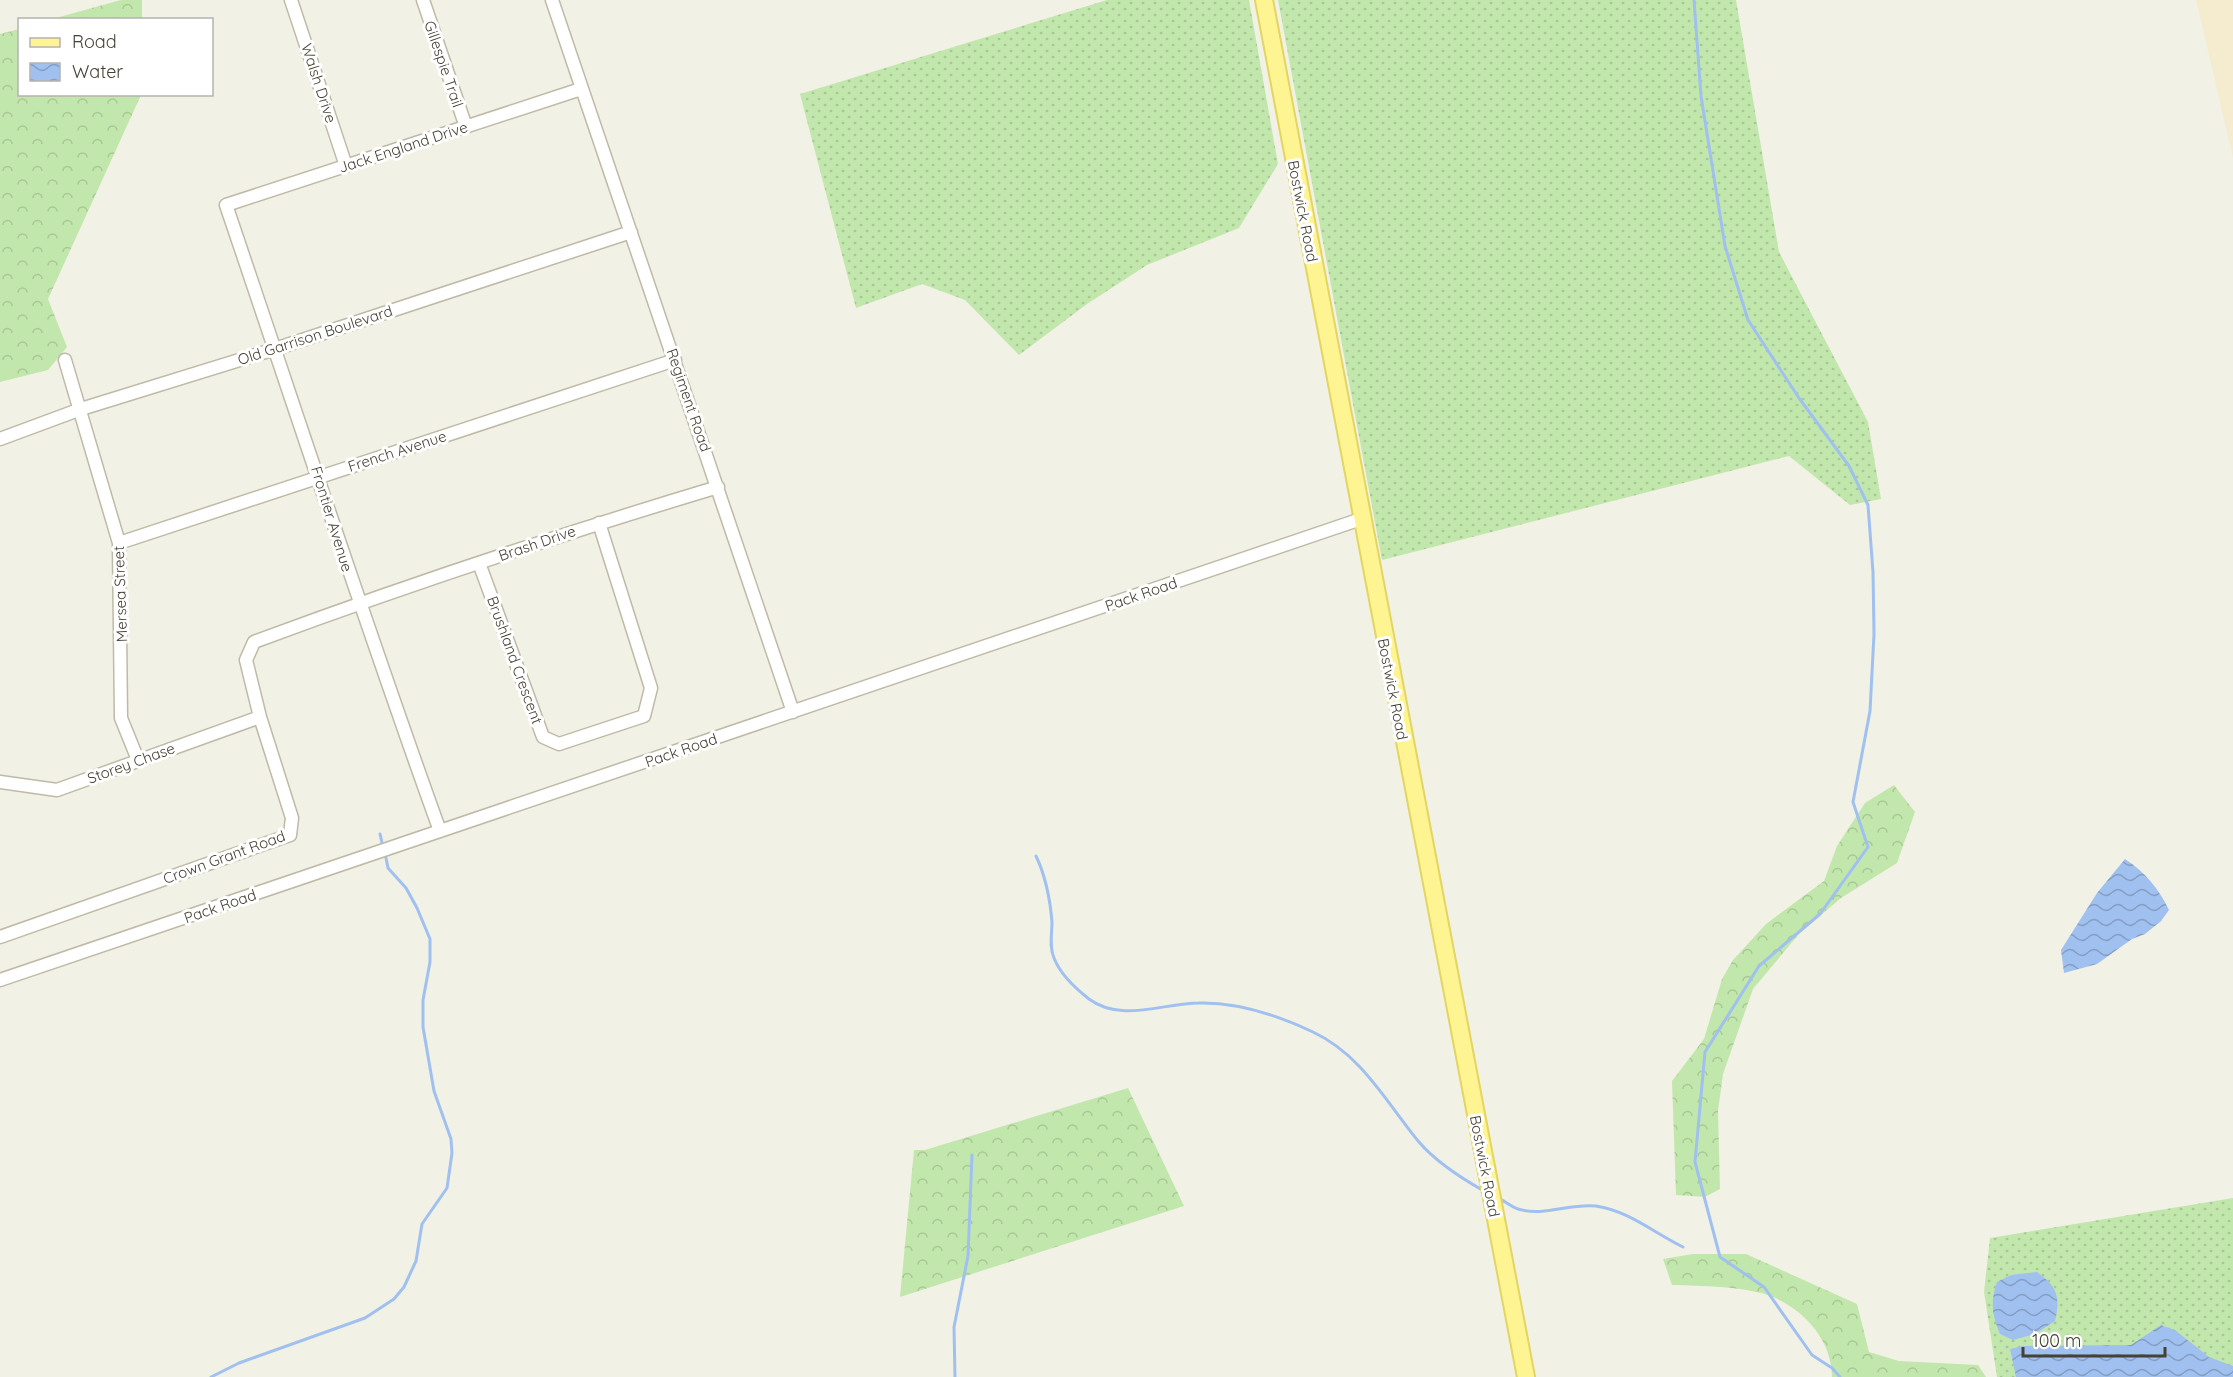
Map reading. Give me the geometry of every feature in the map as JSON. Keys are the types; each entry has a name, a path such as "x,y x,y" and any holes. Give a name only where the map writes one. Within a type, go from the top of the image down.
{"main road":[{"name":"Bostwick Road","path":"1264,0 1526,1377"}],"street":[{"name":"Walsh Drive","path":"291,0 346,166"},
{"name":"Gillespie Trail","path":"423,0 466,127"},
{"name":"Regiment Road","path":"552,0 793,712"},
{"name":"Jack England Drive","path":"226,206 581,89"},
{"name":"Frontier Avenue","path":"226,206 319,476 358,603 440,831"},
{"name":"Old Garrison Boulevard","path":"0,439 81,410 631,232"},
{"name":"Mersea Street","path":"65,360 119,543 120,718 138,760"},
{"name":"French Avenue","path":"119,543 675,360"},
{"name":"Brash Drive","path":"358,603 599,523 718,487"},
{"name":"Pack Road","path":"0,980 1361,519"},
{"name":"Brushland Crescent","path":"479,563 543,736 559,744 644,716 651,688 599,523"},
{"name":"Crown Grant Road","path":"0,937 290,835 292,818 260,717 246,660 254,642 358,603"},
{"name":"Storey Chase","path":"0,782 57,790 260,717"}],"shaded area":[{"path":"2196,0 2233,0 2233,158"}],"green space":[{"path":"121,0 142,0 142,18 56,18"},
{"path":"1107,0 1249,0 1278,164 1239,228 1147,265 1087,304 1019,355 965,300 922,284 856,308 800,94"},
{"path":"1278,0 1736,0 1779,252 1868,422 1881,499 1850,505 1789,456 1382,560"},
{"path":"18,29 18,96 141,96 48,299 67,347 48,370 0,382 0,34"},
{"path":"1894,785 1915,812 1897,863 1841,898 1799,934 1753,989 1723,1074 1718,1111 1720,1189 1705,1197 1676,1195 1672,1081 1704,1039 1722,979 1733,960 1766,924 1824,881 1837,846 1865,803"},
{"path":"1128,1088 1184,1206 900,1297 914,1150 925,1150"},
{"path":"2233,1198 2233,1377 1997,1377 1984,1292 1990,1238"},
{"path":"1693,1254 1746,1254 1857,1304 1869,1352 1899,1361 1978,1365 1986,1377 1832,1377 1831,1364 1822,1340 1806,1319 1785,1303 1762,1293 1750,1291 1723,1287 1672,1285 1663,1259"}],"water":[{"path":"2125,859 2151,882 2169,910 2161,921 2145,934 2132,939 2097,964 2064,973 2061,950 2097,893"},
{"path":"2037,1272 2049,1282 2056,1293 2058,1305 2055,1321 2035,1334 2013,1340 2000,1334 1993,1308 1993,1296 1997,1282 2011,1275"},
{"path":"2161,1325 2175,1330 2209,1357 2233,1366 2233,1377 2016,1377 2010,1349 2023,1346 2131,1345"}],"waterway":[{"path":"1694,0 1701,96 1725,246 1748,320 1799,398 1849,466 1868,505 1873,572 1874,634 1870,711 1853,802 1868,847 1820,914 1759,966 1705,1052 1695,1162 1720,1257 1764,1287 1812,1355 1832,1368 1840,1377"},
{"path":"380,834 383,847"},
{"path":"211,1377 239,1363 365,1318 394,1299 404,1287 416,1261 422,1224 447,1188 452,1153 451,1139 434,1091 423,1027 423,1000 430,962 430,939 406,888 388,868 385,853"},
{"path":"1036,856 1049,896 1052,954 1068,980 1089,999 1101,1006 1128,1011 1199,1003 1228,1005 1272,1016 1313,1032 1346,1053 1359,1066 1419,1142 1433,1156 1484,1191"},
{"path":"955,1377 954,1327 968,1256 972,1155"},
{"path":"1498,1198 1515,1208 1528,1211 1547,1211 1576,1206 1596,1206 1608,1209 1630,1217 1683,1247"}]}
